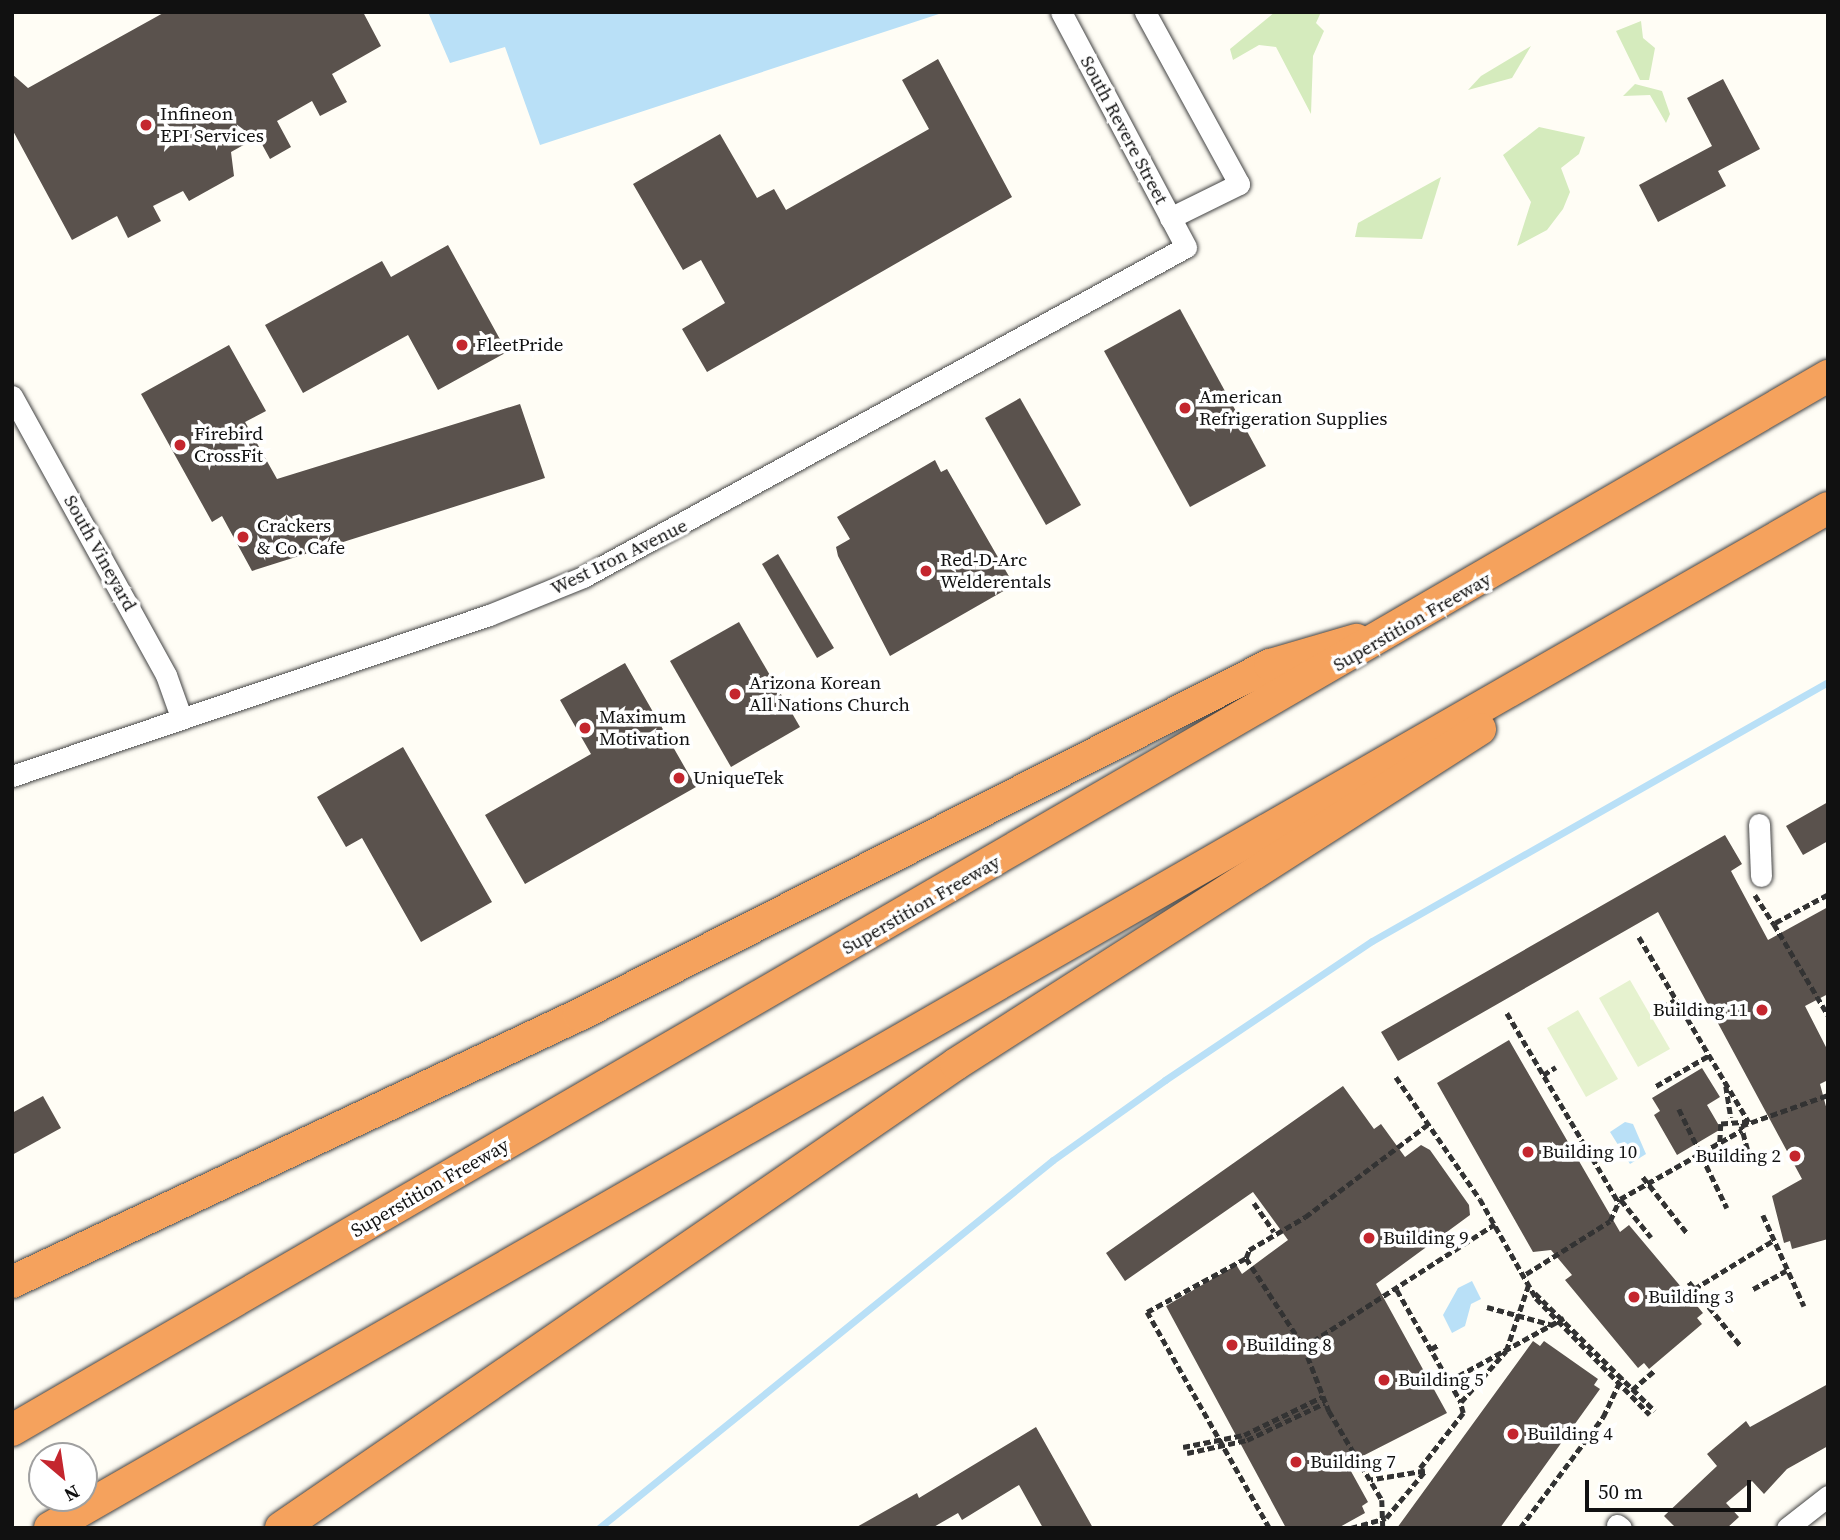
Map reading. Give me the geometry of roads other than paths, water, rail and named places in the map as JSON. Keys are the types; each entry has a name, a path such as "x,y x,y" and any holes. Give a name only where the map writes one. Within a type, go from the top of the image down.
{"highway":[{"name":"Superstition Freeway","path":"12,1430 1408,624 1828,376"},
{"path":"50,1528 1828,508"},
{"path":"281,1528 956,1064 1771,539"},
{"path":"12,1283 579,1014 1270,665 1408,624"}],"street":[{"name":"South Revere Street","path":"1061,12 1186,247"},
{"path":"1145,12 1239,184 1170,218"},
{"name":"West Iron Avenue","path":"12,776 180,714 489,615 583,577 1186,247"},
{"name":"South Vineyard","path":"12,396 166,675 180,714"},
{"path":"1759,824 1761,876"},
{"path":"1787,1528 1828,1496"}],"water":[{"path":"428,12 945,12 540,145 505,47 450,63"},
{"path":"1625,1122 1633,1124 1646,1154 1630,1164 1610,1132"},
{"path":"1472,1281 1481,1299 1471,1304 1465,1326 1452,1333 1443,1315 1458,1288"}],"waterway":[{"path":"599,1528 1053,1160 1165,1080 1372,941 1828,682"}],"place":[{"name":"Infineon EPI Services","path":"146,125"},
{"name":"FleetPride","path":"462,345"},
{"name":"American Refrigeration Supplies","path":"1185,408"},
{"name":"Firebird CrossFit","path":"180,445"},
{"name":"Crackers & Co. Cafe","path":"243,537"},
{"name":"Red-D-Arc Welderentals","path":"926,571"},
{"name":"Arizona Korean All Nations Church","path":"735,694"},
{"name":"Maximum Motivation","path":"585,728"},
{"name":"UniqueTek","path":"679,778"},
{"name":"Building 11","path":"1762,1010"},
{"name":"Building 10","path":"1528,1152"},
{"name":"Building 2","path":"1795,1156"},
{"name":"Building 9","path":"1369,1238"},
{"name":"Building 3","path":"1634,1297"},
{"name":"Building 8","path":"1232,1345"},
{"name":"Building 5","path":"1384,1380"},
{"name":"Building 4","path":"1513,1434"},
{"name":"Building 7","path":"1296,1462"}]}
